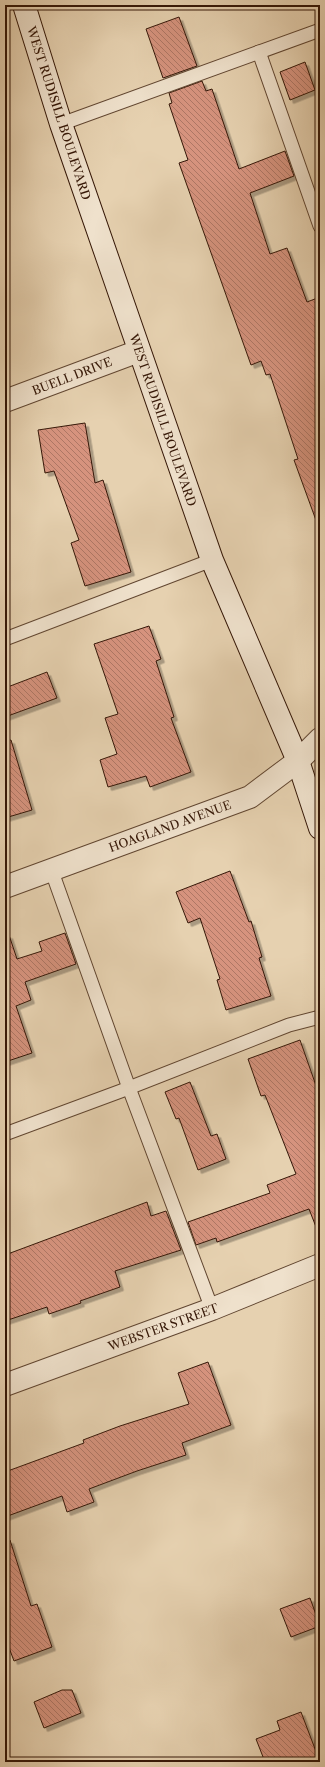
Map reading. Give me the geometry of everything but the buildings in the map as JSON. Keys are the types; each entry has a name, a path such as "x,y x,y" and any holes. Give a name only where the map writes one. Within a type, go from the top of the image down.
{"street":[{"name":"WEST RUDISILL BOULEVARD","path":"24,5 61,124 212,560 298,760 320,828"},
{"name":"BUELL DRIVE","path":"5,401 139,351"},
{"name":"HOAGLAND AVENUE","path":"5,887 250,797 298,760 320,739"},
{"name":"WEBSTER STREET","path":"5,1384 212,1309 320,1264"}],"lane":[{"path":"61,124 320,30"},
{"path":"259,52 320,226"},
{"path":"5,639 212,560"},
{"path":"51,869 129,1088 212,1309"},
{"path":"5,1134 129,1088 289,1025 320,1016"}]}
